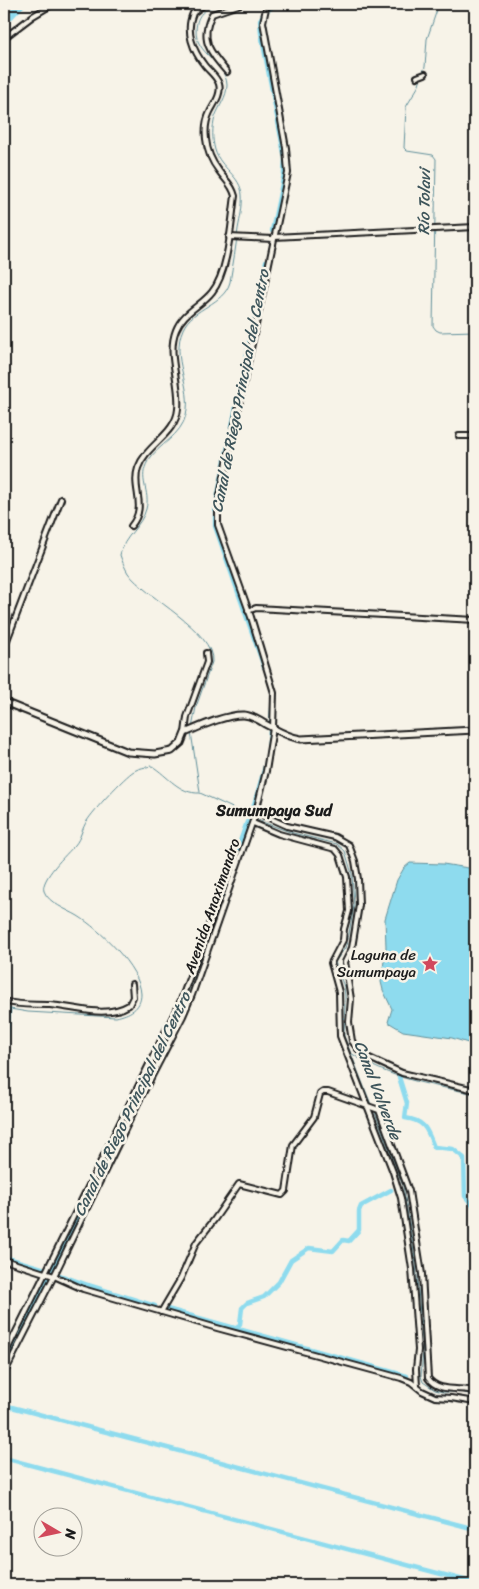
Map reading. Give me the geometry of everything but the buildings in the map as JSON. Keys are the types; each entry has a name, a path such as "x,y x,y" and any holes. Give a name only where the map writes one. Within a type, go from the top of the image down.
{"street":[{"path":"4,38 33,16 53,4"},
{"path":"131,526 140,512 138,468 150,449 174,422 178,410 172,350 176,330 188,312 206,299 215,288 231,237 234,191 215,165 206,140 208,115 218,95 219,82 194,50 190,34 193,13 206,4"},
{"path":"227,72 214,57 206,41 206,27 212,14 241,4"},
{"name":"Avenida Anaximandro","path":"4,1374 192,995 256,813 266,770 273,728 274,693 248,610 218,525 218,505 288,173 288,163 263,22 267,4"},
{"path":"418,77 425,74"},
{"path":"231,237 274,238 475,227"},
{"path":"459,436 475,436"},
{"path":"4,648 61,499"},
{"path":"248,610 256,608 475,620"},
{"path":"189,731 187,717 207,662 206,654"},
{"path":"4,702 128,752 155,754 177,748 189,731 232,716 244,715 253,717 291,738 300,739 475,730"},
{"path":"256,813 287,826 336,837 349,845 355,861 360,905 352,948 345,962 352,999 349,1022 352,1041 365,1056 402,1073 475,1090"},
{"path":"253,821 284,835 335,848 340,855 347,877 349,911 343,940 331,963 340,992 340,1036 370,1106 401,1198 412,1269 418,1350 417,1386"},
{"name":"Avenida Anaximandro","path":"4,1356 181,1000 217,903"},
{"path":"4,1001 18,1005 54,1005 95,1011 114,1010 129,1004 133,997 132,984"},
{"path":"161,1312 181,1278 196,1243 239,1184 282,1195 286,1191 293,1144 314,1117 320,1094 328,1092 379,1110 409,1191 422,1274 428,1378 431,1383 441,1388 458,1388 475,1392"},
{"path":"4,1260 54,1276 83,1289 401,1378 436,1397 475,1402"}],"water":[{"name":"Laguna de Sumumpaya","path":"410,863 443,864 475,869 475,1061 468,1043 452,1038 403,1031 388,1022 392,1009 381,982 386,947 385,919 397,880 404,868"}],"waterway":[{"path":"4,22 21,4"},
{"path":"192,728 196,707 212,662 210,650 203,639 178,615 137,583 128,573 120,555 125,543 141,521 146,509 145,467 153,455 180,429 186,415 187,393 179,351 183,329 194,316 222,296 230,282 242,195 238,182 221,162 213,142 215,117 227,89 225,77 222,70 200,45 196,30 202,13 219,4"},
{"name":"Canal de Riego Principal del Centro","path":"270,9 275,4"},
{"name":"Río Tolavi","path":"422,74 425,67 427,39 439,4"},
{"name":"Canal de Riego Principal del Centro","path":"263,15 260,20 261,33 285,158 284,174 272,231"},
{"name":"Río Tolavi","path":"421,78 406,107 404,148 407,151 433,155 436,159 433,326 440,332 475,331"},
{"name":"Canal de Riego Principal del Centro","path":"264,667 215,526 215,509 266,261"},
{"name":"Canal de Riego Principal del Centro","path":"271,723 272,709"},
{"name":"Canal de Riego Principal del Centro","path":"268,751 270,731"},
{"path":"191,732 200,792"},
{"name":"Canal de Riego Principal del Centro","path":"253,808 266,763"},
{"path":"4,1008 28,1012 116,1017 130,1012 139,1004 141,994 139,983 126,961 97,930 50,899 44,891 44,886 55,867 77,842 87,821 102,802 134,771 152,766 186,791 200,793 265,823 293,833 337,844 345,851 352,874 354,906 345,948 335,962 344,987 344,1036 372,1107"},
{"name":"Canal de Riego Principal del Centro","path":"217,906 247,822"},
{"name":"Canal de Riego Principal del Centro","path":"51,1271 181,1006 202,948"},
{"path":"4,1071 9,1010"},
{"path":"351,1053 365,1062 395,1075 475,1094"},
{"path":"399,1077 407,1103 405,1118 422,1124 434,1147 453,1149 464,1158 465,1196 475,1208"},
{"name":"Canal Valverde","path":"374,1110 403,1186 416,1264 423,1352 421,1376 423,1382 435,1390 462,1392 475,1396"},
{"path":"237,1328 240,1324 242,1308 247,1303 264,1297 279,1282 291,1260 309,1248 333,1251 343,1240 349,1241 359,1230 359,1211 361,1206 391,1190"},
{"path":"4,1257 42,1268"},
{"path":"57,1274 155,1306"},
{"name":"Canal de Riego Principal del Centro","path":"4,1364 47,1279"},
{"path":"167,1309 407,1376"},
{"path":"4,1405 475,1529"},
{"path":"4,1458 475,1583"}],"place":[{"name":"Laguna de Sumumpaya","path":"430,964"}],"district":[{"name":"Sumumpaya Sud","path":"274,810"}]}
